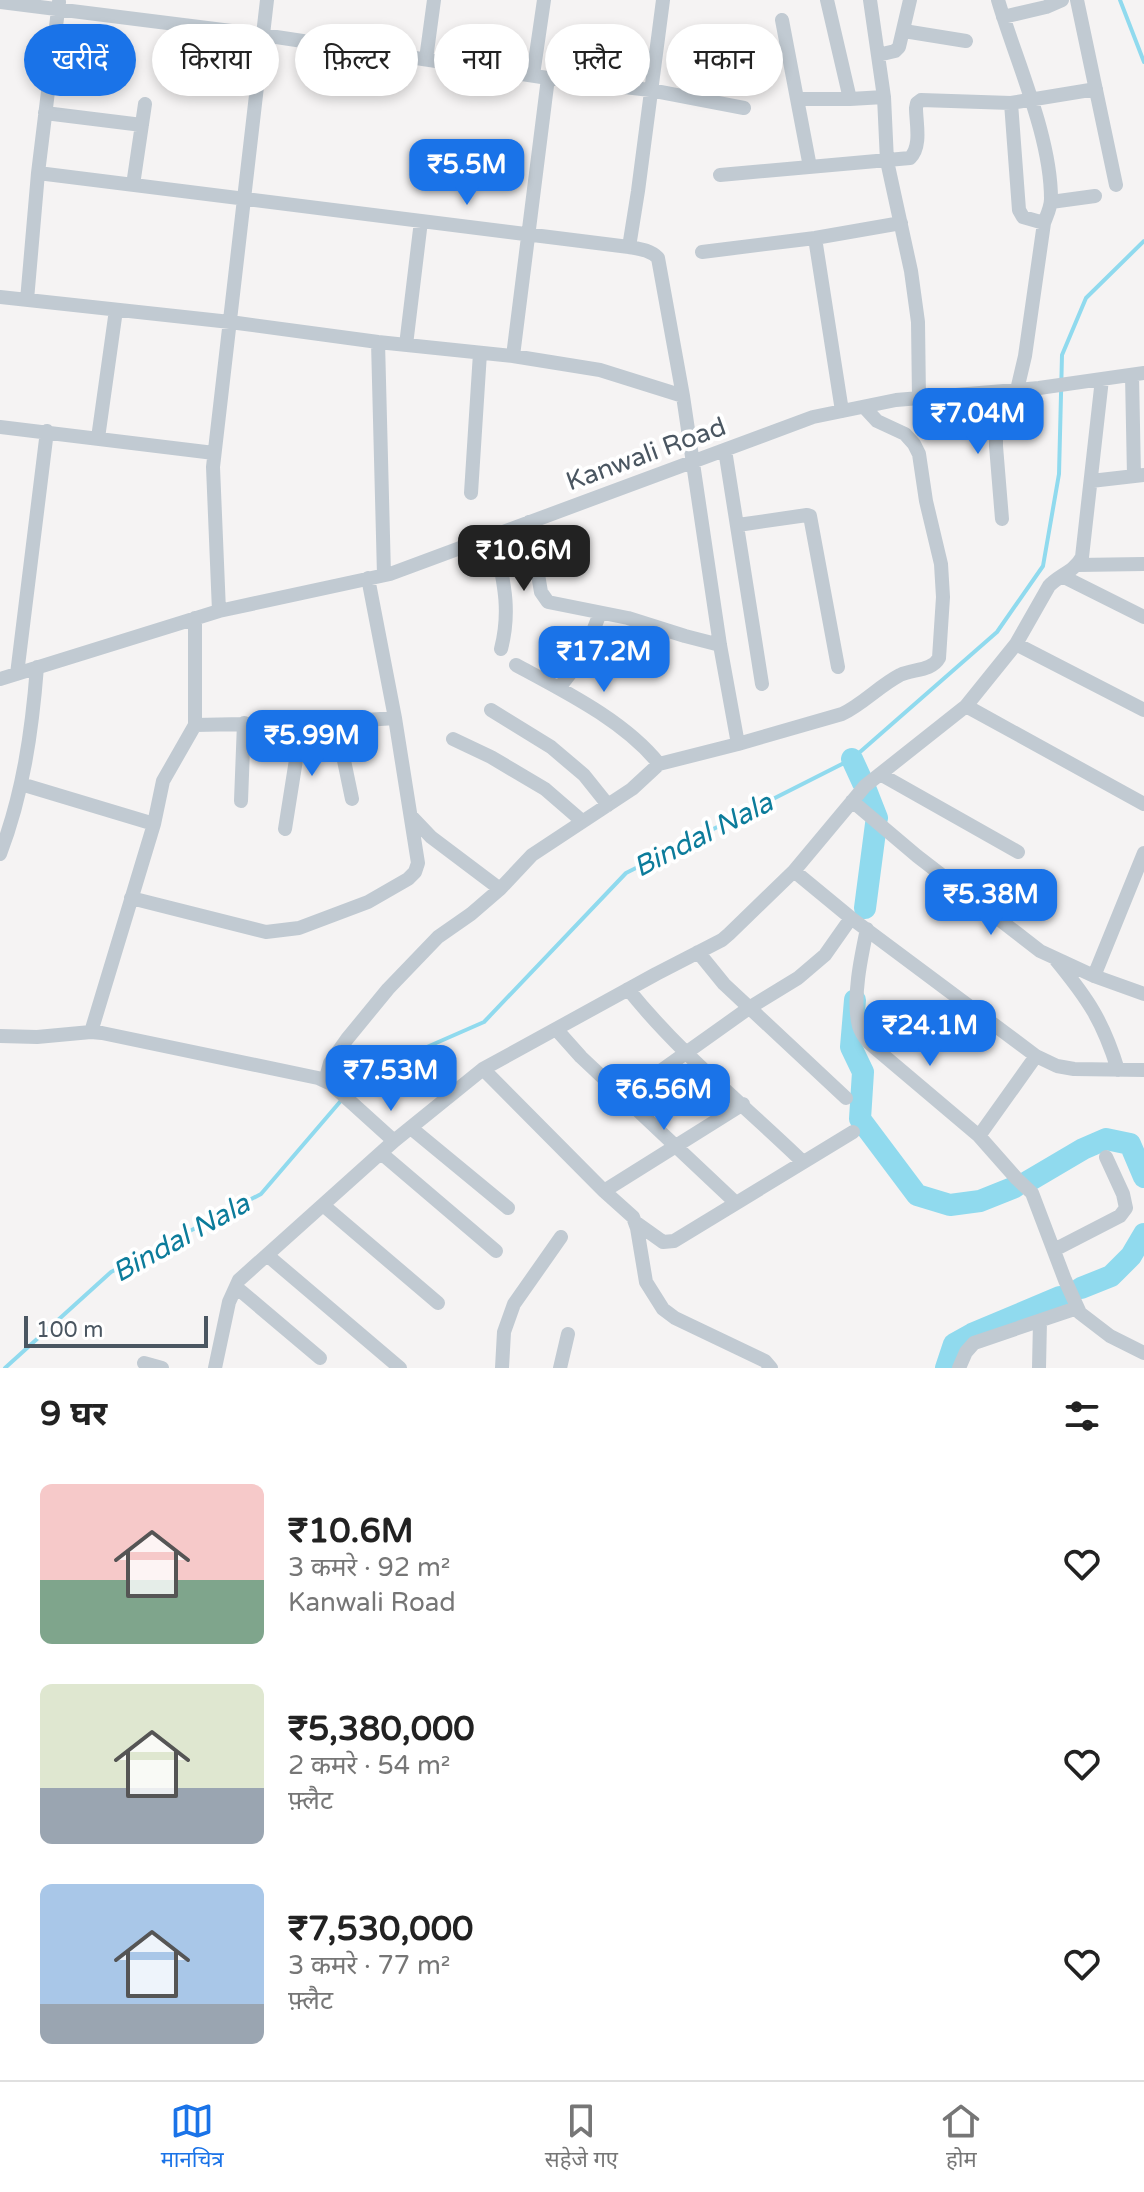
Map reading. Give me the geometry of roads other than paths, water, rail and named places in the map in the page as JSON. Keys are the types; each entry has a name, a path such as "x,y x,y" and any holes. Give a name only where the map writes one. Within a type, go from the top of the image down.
{"street":[{"path":"264,24 267,0"},
{"path":"426,59 434,0"},
{"path":"513,356 528,233 544,0"},
{"path":"663,0 650,90 744,108"},
{"path":"827,0 850,99"},
{"path":"870,0 884,97 887,161 911,271 918,322 919,399"},
{"path":"878,55 899,47 910,0"},
{"path":"998,0 1043,145 1051,202 1044,223 1025,356 1017,390"},
{"path":"1003,17 1062,0"},
{"path":"1077,0 1116,185"},
{"path":"0,2 58,5 188,24"},
{"path":"27,300 58,5"},
{"path":"782,20 810,167"},
{"path":"904,31 966,41"},
{"path":"279,37 545,77"},
{"path":"720,175 914,156 917,147 916,108 921,100 1011,103 1096,89"},
{"path":"219,611 213,467 256,96"},
{"path":"629,247 649,96"},
{"path":"798,99 884,97"},
{"path":"1011,103 1019,210 1023,217 1044,223"},
{"path":"133,185 145,104"},
{"path":"45,113 142,125"},
{"path":"38,173 528,233 629,247 654,254 658,258 683,396 738,744"},
{"path":"1051,202 1095,196"},
{"path":"406,345 421,221"},
{"path":"702,252 815,238 901,223"},
{"path":"815,238 842,411"},
{"path":"0,297 513,356 600,370 683,396"},
{"path":"98,438 116,310"},
{"path":"378,342 384,575"},
{"path":"471,493 480,353"},
{"path":"215,1368 229,1302 239,1280 394,1141 483,1069 722,940 794,871 865,786 966,706 1016,644 1049,586 1078,565 1082,557 1102,379 1138,374 1139,475 1091,481"},
{"name":"Kanwali Road","path":"0,679 219,611 384,575 813,417 896,400 1039,388 1102,379"},
{"path":"996,392 996,446 1002,519"},
{"path":"328,1082 330,1063 347,1039 388,989 438,937 500,889 532,855 632,789 659,764 842,714 900,675 936,664 943,597 941,564 919,454 905,434 877,421 864,407"},
{"path":"0,427 214,453"},
{"path":"17,674 47,431"},
{"path":"725,450 762,684"},
{"path":"738,525 810,516 838,667"},
{"path":"529,522 544,597 548,602 628,618 720,645"},
{"path":"494,535 507,613 501,649"},
{"path":"1078,565 1144,564"},
{"path":"1062,576 1144,617"},
{"path":"131,898 266,932 299,928 368,902 415,872 418,863 411,815 368,578"},
{"path":"559,688 583,657 600,613"},
{"path":"91,1032 154,824 163,781 195,725 195,618"},
{"path":"1016,644 1144,710"},
{"path":"516,665 607,719 645,748 659,764"},
{"path":"0,854 21,784 34,709 37,667"},
{"path":"966,706 1144,804"},
{"path":"491,710 551,747 584,775 608,805"},
{"path":"195,725 395,718"},
{"path":"285,829 302,722"},
{"path":"336,722 352,799"},
{"path":"241,801 244,723"},
{"path":"453,739 545,789 582,821"},
{"path":"880,774 1018,852"},
{"path":"21,784 154,824"},
{"path":"852,801 917,856 1040,951 1094,976 1144,994"},
{"path":"411,815 431,837 500,889"},
{"path":"1094,976 1144,853"},
{"path":"794,871 851,918 1036,1056 1066,1068 1144,1070"},
{"path":"624,1097 749,1008 790,984 825,955 851,918"},
{"path":"867,929 857,1002 862,1034 979,1136 1036,1199 1080,1313 1103,1331 1144,1353"},
{"path":"698,952 724,984 846,1098"},
{"path":"1053,957 1099,1018 1118,1070"},
{"path":"628,989 687,1053 803,1162"},
{"path":"556,1029 581,1057 736,1203"},
{"path":"0,1036 37,1037 91,1032 224,1057 328,1082 394,1141"},
{"path":"979,1136 1036,1056"},
{"path":"483,1069 633,1217 646,1282 663,1309 675,1318 765,1361 771,1368"},
{"path":"604,1191 743,1104"},
{"path":"411,1128 508,1208"},
{"path":"635,1222 667,1243 674,1241 853,1132"},
{"path":"381,1153 496,1251"},
{"path":"1054,1250 1120,1216 1126,1208 1106,1157"},
{"path":"323,1205 438,1303"},
{"path":"502,1368 504,1332 514,1304 561,1237"},
{"path":"267,1255 400,1368"},
{"path":"236,1287 320,1358"},
{"path":"959,1368 974,1343 1077,1308"},
{"path":"1039,1368 1040,1321"},
{"path":"560,1368 568,1334"},
{"path":"144,1363 162,1368"}],"waterway":[{"name":"Bindal Nala","path":"1120,0 1144,62"},
{"name":"Bindal Nala","path":"5,1368 111,1272 261,1194 363,1075 484,1022 626,873 852,759 997,632 1043,566 1059,474 1062,355 1086,298 1144,241"},
{"path":"852,759 863,783"},
{"path":"866,790 877,818"},
{"path":"865,908 876,824"},
{"path":"855,1000 851,1047 863,1072 860,1119 917,1195 950,1205 980,1201 1015,1187"},
{"path":"1027,1182 1106,1139 1130,1144 1144,1177"},
{"path":"1081,1288 1111,1276 1131,1256 1144,1234"},
{"path":"946,1368 954,1344 1060,1297"}]}
